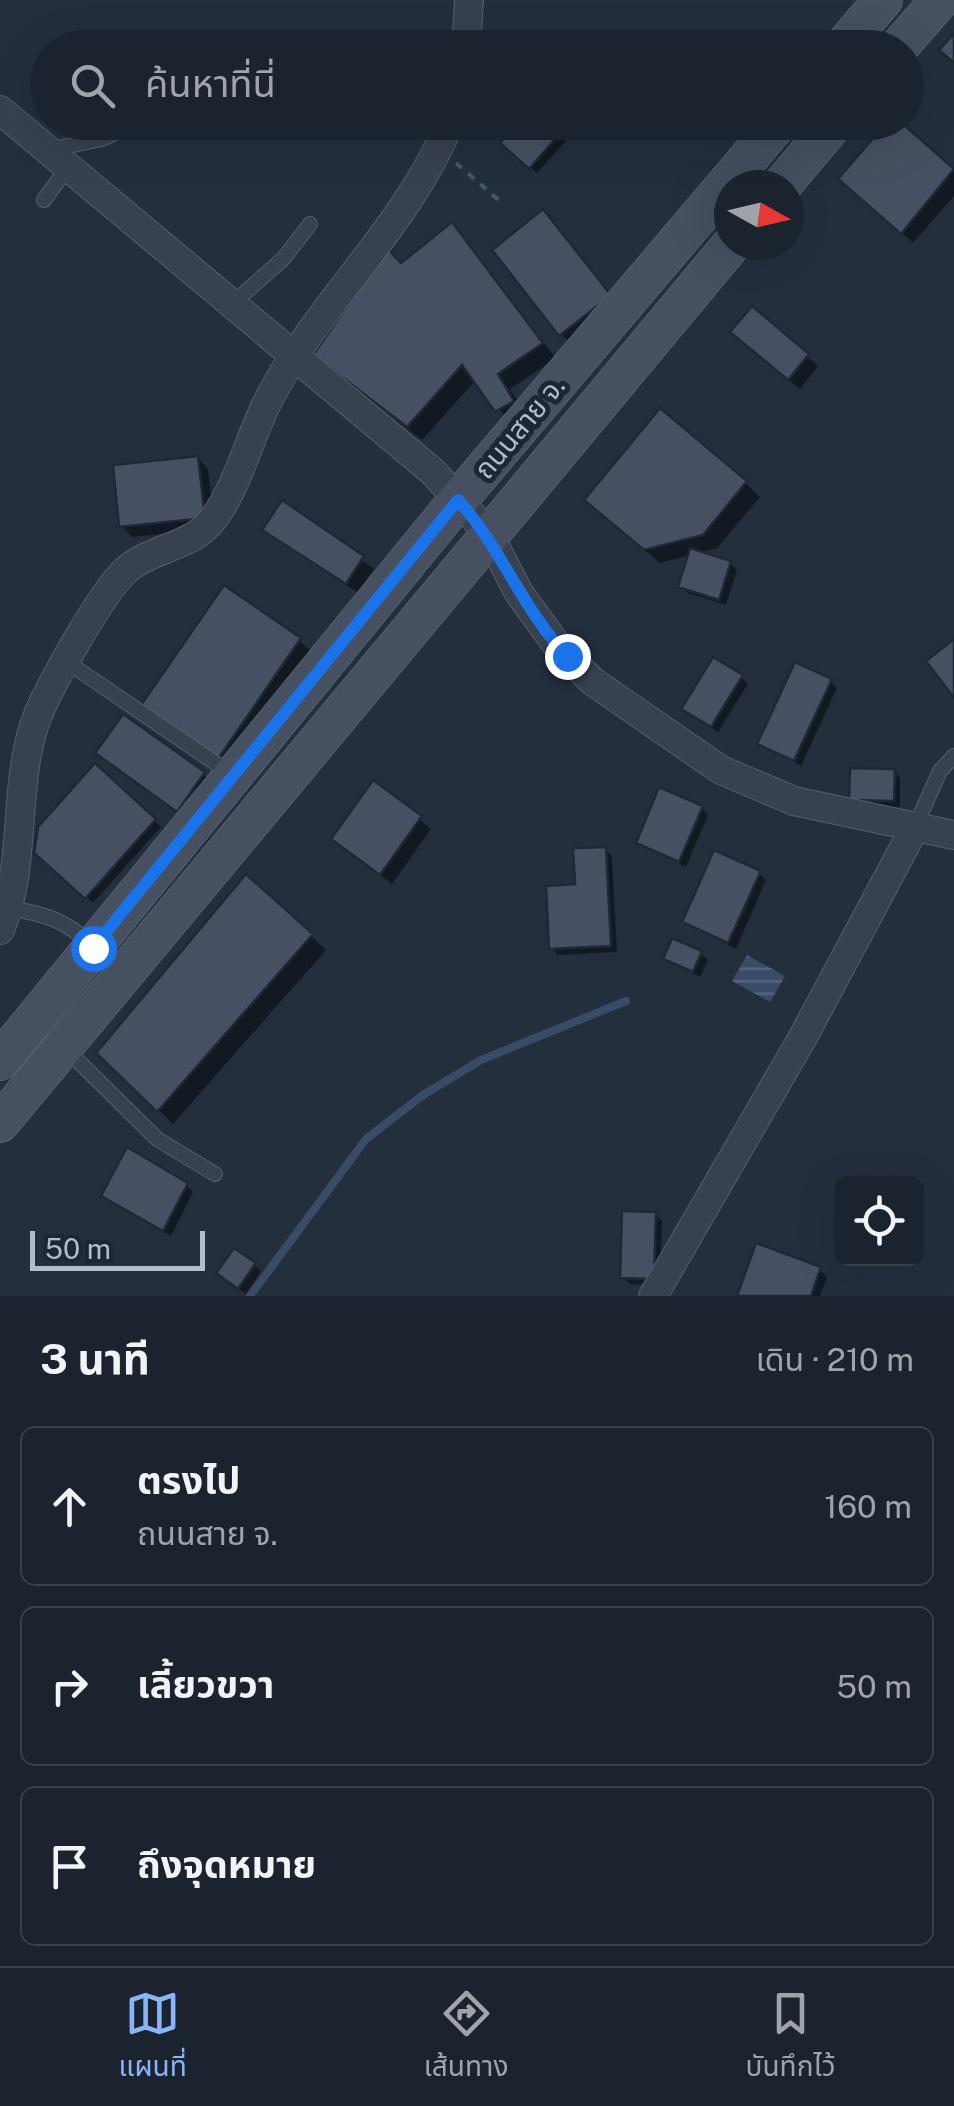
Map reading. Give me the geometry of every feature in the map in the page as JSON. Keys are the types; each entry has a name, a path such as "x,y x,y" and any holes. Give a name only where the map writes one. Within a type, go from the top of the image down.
{"main road":[{"path":"857,30 883,0"},
{"path":"914,30 940,0"},
{"name":"ถนนสาย จ.","path":"2,1054 458,500 763,140"},
{"path":"795,170 820,140"},
{"name":"ถนนสาย จ.","path":"0,1122 718,260"}],"street":[{"path":"467,30 469,0"},
{"path":"0,110 30,135"},
{"path":"36,140 295,358 408,447 488,533 520,593 556,644 592,681 721,770 794,801 954,835"},
{"path":"4,919 30,737 43,702 124,572 165,546 196,537 213,519 271,394 360,268 440,140"},
{"path":"654,1296 803,1037 914,829"}],"lane":[{"path":"44,200 58,158 100,140"},
{"path":"232,305 284,258 310,224"},
{"path":"67,662 233,776"},
{"path":"914,829 940,771 954,756"},
{"path":"4,919 50,916 75,928 93,948"},
{"path":"63,1046 157,1140 215,1174"}],"path":[{"path":"447,140 502,203"}],"water":[{"path":"747,955 785,976 770,1002 732,981"}],"building":[{"path":"954,33 954,63 939,50"},
{"path":"503,140 554,140 529,169 500,143"},
{"path":"872,140 921,140 954,169 901,234 838,179"},
{"path":"543,209 611,295 559,336 492,250"},
{"path":"452,222 543,343 498,374 514,401 495,412 462,365 407,427 313,355 387,248 401,263"},
{"path":"752,306 809,354 788,380 730,332"},
{"path":"660,408 747,481 703,535 644,550 584,500"},
{"path":"198,456 205,518 119,527 113,465"},
{"path":"282,500 364,556 346,584 262,530"},
{"path":"690,548 731,561 719,600 678,587"},
{"path":"224,585 301,638 218,759 141,705"},
{"path":"954,639 954,698 926,661"},
{"path":"713,657 743,675 711,727 681,709"},
{"path":"795,662 832,679 794,761 757,744"},
{"path":"123,714 205,772 177,812 95,753"},
{"path":"95,763 156,819 85,899 34,853 38,827"},
{"path":"850,768 895,769 894,801 849,800"},
{"path":"373,780 422,816 380,875 331,839"},
{"path":"659,787 703,806 679,862 636,843"},
{"path":"606,847 611,946 549,949 546,886 575,884 573,848"},
{"path":"714,850 761,871 728,943 682,922"},
{"path":"246,874 313,934 157,1112 96,1053"},
{"path":"672,938 702,951 693,972 663,959"},
{"path":"127,1147 188,1183 163,1231 101,1196"},
{"path":"622,1211 656,1212 654,1279 620,1278"},
{"path":"756,1243 821,1267 811,1296 737,1296"},
{"path":"234,1248 256,1263 238,1289 216,1273"}],"waterway":[{"path":"250,1296 366,1139 423,1095 481,1060 626,1001"}],"route":[{"path":"93,948 458,500 488,533 520,593 567,656"}]}
